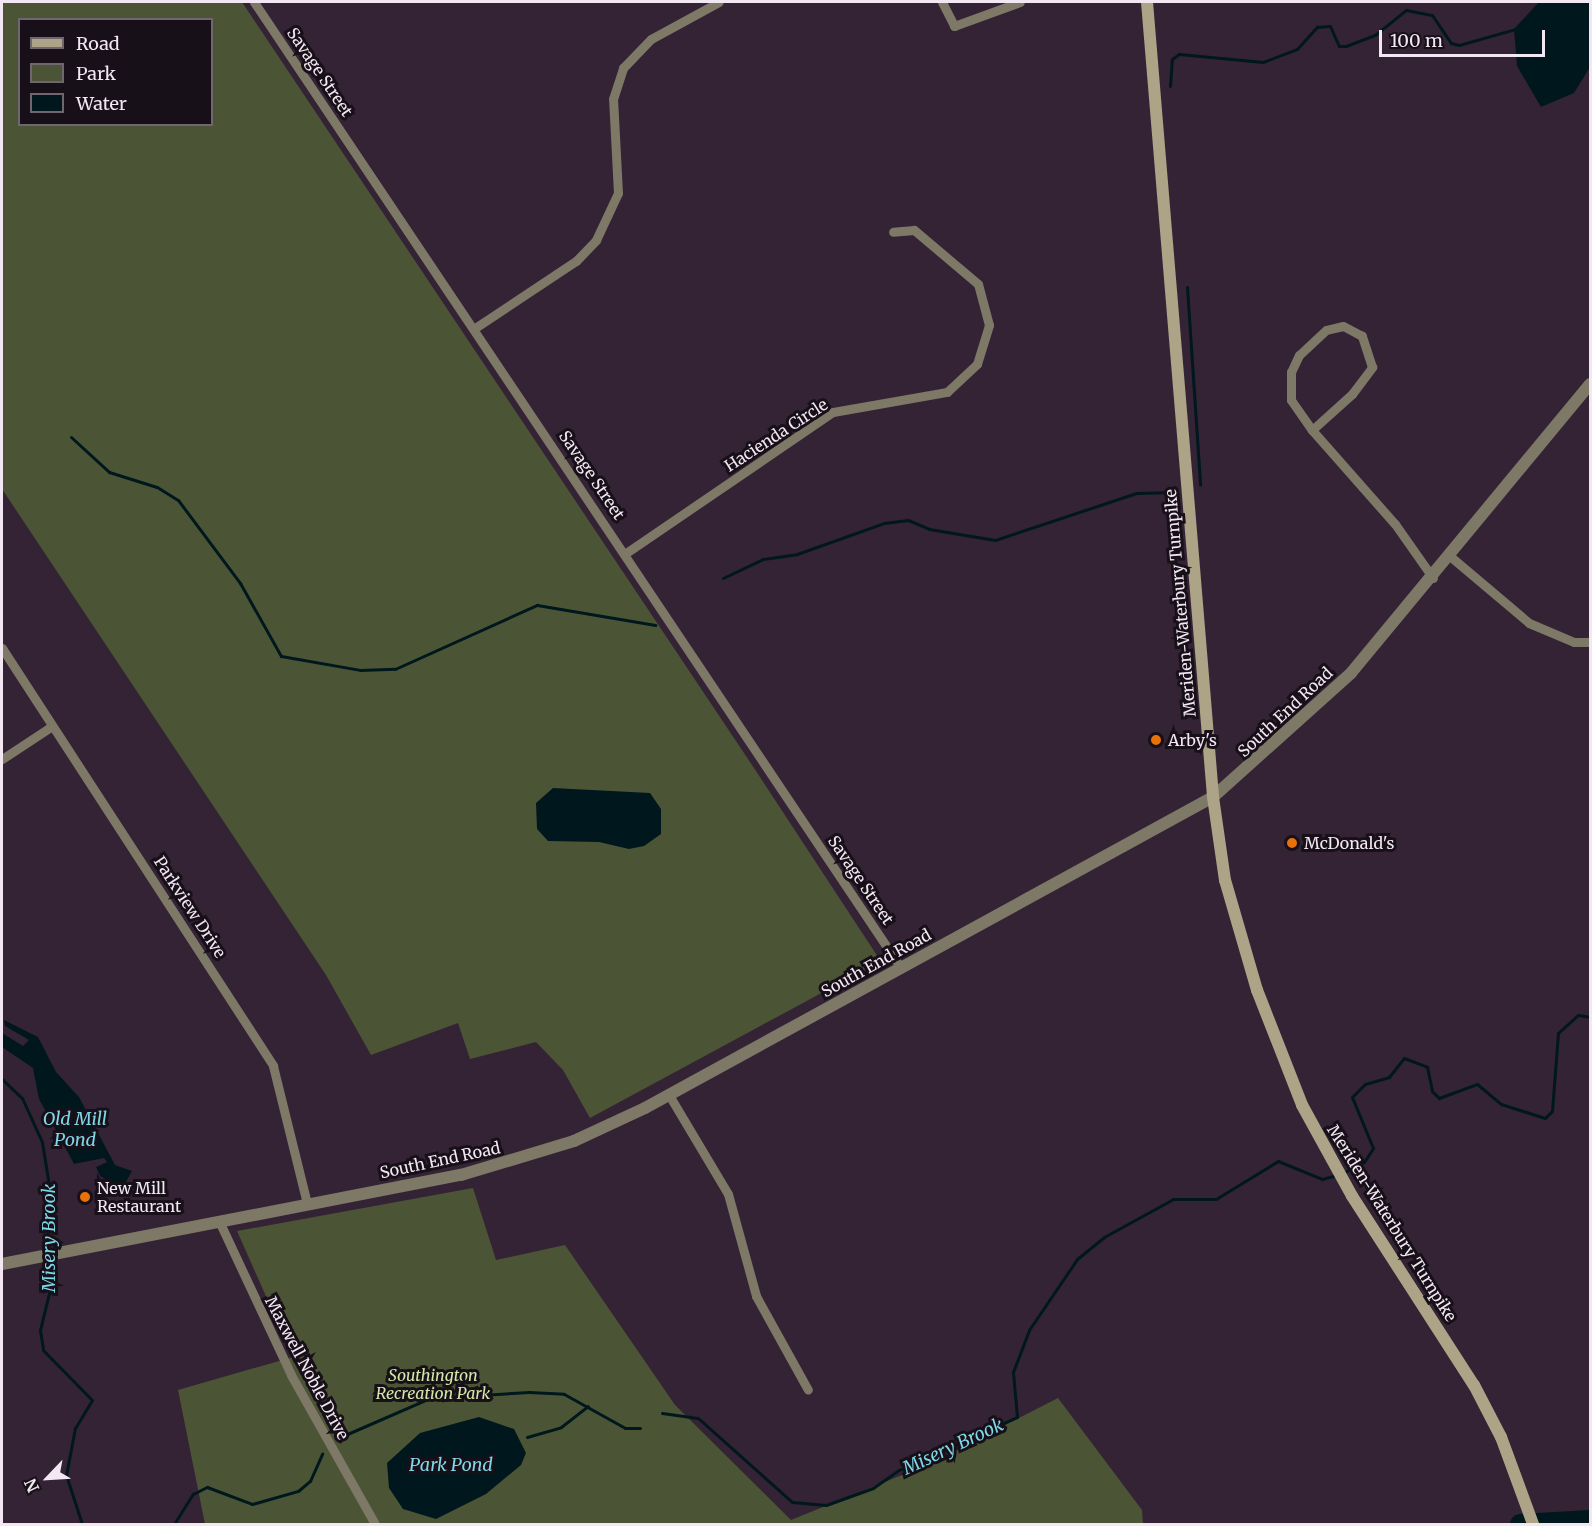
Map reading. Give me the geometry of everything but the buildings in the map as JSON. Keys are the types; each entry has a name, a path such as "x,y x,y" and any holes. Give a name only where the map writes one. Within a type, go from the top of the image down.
{"main road":[{"name":"Meriden-Waterbury Turnpike","path":"1147,2 1213,797 1226,880 1252,976 1287,1070 1343,1181 1474,1384 1533,1524"}],"street":[{"path":"475,328 576,261 596,240 618,193 613,99 623,68 651,39 719,2"},
{"path":"942,2 954,26 1020,2"},
{"name":"Savage Street","path":"258,3 901,968"},
{"name":"Hacienda Circle","path":"626,553 833,412 946,392 977,364 989,325 978,284 914,230 893,232"},
{"path":"1312,430 1352,394 1372,367 1368,344 1343,326 1312,340 1291,372 1291,400 1312,430 1388,515 1433,578"},
{"name":"South End Road","path":"2,1264 534,1155 669,1095 1213,797 1352,673 1451,557 1590,384"},
{"path":"1451,557 1528,622 1574,642 1590,642"},
{"name":"Parkview Drive","path":"2,648 273,1066 307,1203"},
{"path":"2,759 52,726"},
{"path":"669,1095 728,1194 756,1296 808,1390"},
{"name":"Maxwell Noble Drive","path":"219,1221 291,1375 375,1524"}],"green space":[{"path":"2,2 242,2 878,957 877,963 590,1118 563,1070 536,1042 470,1059 458,1023 371,1055 326,975 2,489"},
{"name":"Southington Recreation Park","path":"473,1188 496,1260 565,1245 675,1405 791,1520 929,1464 1058,1398 1142,1510 1143,1524 205,1524 178,1390 293,1357 237,1231"}],"water":[{"path":"1539,2 1590,2 1590,67 1574,93 1541,107 1517,66 1514,29"},
{"path":"553,788 650,793 661,809 661,834 644,846 629,849 599,842 548,841 537,829 536,803"},
{"name":"Old Mill Pond","path":"4,1020 38,1037 56,1072 79,1097 115,1165 132,1171 122,1189 100,1176 96,1167 107,1162 104,1158 74,1164 39,1099 33,1068 2,1047 2,1033 23,1046 29,1040 5,1026"},
{"name":"Park Pond","path":"479,1417 514,1429 526,1453 521,1465 486,1494 436,1519 403,1509 389,1488 387,1463 420,1433"}],"waterway":[{"path":"1170,86 1172,59 1179,54 1263,62 1297,49 1317,27 1330,26 1339,46 1346,46 1375,35 1406,10 1432,15 1451,43 1459,45 1515,29"},
{"path":"1187,287 1200,485"},
{"path":"71,437 109,472 157,487 178,500 240,583 281,656 360,670 395,669 537,605 655,625"},
{"path":"723,578 763,559 797,554 884,523 908,520 929,529 995,540 1136,493 1176,492"},
{"name":"Misery Brook","path":"1343,1173 1364,1162 1373,1148 1352,1097 1365,1084 1389,1077 1404,1058 1427,1067 1432,1091 1439,1098 1477,1084 1501,1104 1545,1118 1552,1111 1558,1033 1578,1015 1590,1017"},
{"name":"Misery Brook","path":"2,1079 22,1098 42,1142 51,1198 46,1251"},
{"name":"Misery Brook","path":"662,1413 698,1418 792,1502 826,1505 873,1488 899,1470 1017,1417 1013,1372 1029,1330 1077,1259 1104,1237 1173,1199 1216,1199 1278,1161 1322,1179 1337,1175"},
{"name":"Misery Brook","path":"47,1257 51,1285 40,1330 43,1350 92,1400 75,1428 66,1475 82,1524"},
{"name":"Misery Brook","path":"345,1435 430,1398 529,1392 564,1394 625,1428 640,1428"},
{"path":"527,1437 561,1427 588,1406"},
{"name":"Misery Brook","path":"174,1524 193,1494 207,1487 252,1504 298,1491 310,1481 322,1454"},
{"path":"1520,1524 1590,1520"}],"place":[{"name":"Arby's","path":"1156,740"},
{"name":"McDonald's","path":"1292,843"},
{"name":"New Mill Restaurant","path":"85,1197"}]}
